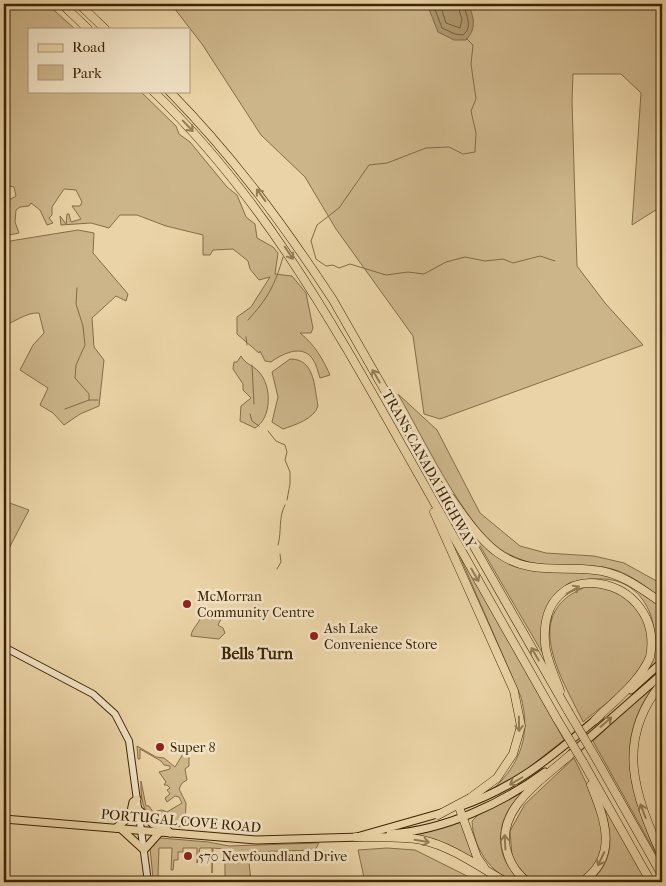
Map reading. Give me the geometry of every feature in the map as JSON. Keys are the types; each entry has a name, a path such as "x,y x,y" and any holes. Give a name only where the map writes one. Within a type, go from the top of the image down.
{"highway":[{"path":"62,4 87,28"},
{"path":"79,4 104,28"},
{"name":"TRANS CANADA HIGHWAY","path":"155,92 223,165 287,250 316,296 651,882"},
{"name":"TRANS CANADA HIGHWAY","path":"170,92 230,156 296,244 333,300 662,875"},
{"path":"426,462 470,525 485,543 500,554 530,567 595,570 611,574 625,579 660,602"},
{"path":"415,469 514,691 521,726 513,754 497,778 470,798 438,815"},
{"path":"568,711 545,644 548,619 561,598 572,589 584,584 597,582 618,586 631,592 646,608 654,630 652,651 641,673 595,720"},
{"path":"662,683 640,721 635,742 633,765 640,804 662,856"},
{"path":"528,882 517,873 505,849 505,834 508,820 521,799 570,755"},
{"path":"582,762 600,809 606,836 605,850 601,861 594,872 582,882"},
{"path":"459,807 480,864 494,875"},
{"path":"356,837 420,840 436,844 506,882"}],"main road":[{"name":"PORTUGAL COVE ROAD","path":"356,837 438,815 497,792 523,778 563,749 662,662"},
{"name":"PORTUGAL COVE ROAD","path":"4,819 256,840 400,834 462,817 516,790 570,755 662,674"},
{"path":"137,799 133,802 130,816 118,828 144,850 160,832"},
{"path":"138,809 153,824 165,827 170,833"}],"street":[{"path":"4,647 84,688 110,708 122,724 129,741 148,882"}],"green space":[{"path":"4,4 47,4 74,28 28,28 28,92 141,92 176,126 179,134 190,142 227,187 237,195 246,217 255,224 257,238 273,247 278,253 275,274 292,276 306,293 313,328 311,333 300,333 318,352 330,375 320,378 312,358 302,352 292,352 280,356 271,362 265,361 260,351 259,353 237,334 237,317 251,307 270,277 259,280 250,269 248,261 233,249 213,250 210,255 203,255 203,235 166,226 137,215 120,215 109,228 91,223 61,225 60,216 66,224 67,214 69,214 71,222 81,219 72,206 80,206 82,202 76,190 64,189 52,207 52,215 49,218 53,223 47,225 40,210 31,203 29,206 20,207 16,210 15,222 19,233 4,236 4,195 11,199 16,196 14,187 4,185"},
{"path":"171,4 662,4 662,8 657,11 662,39 662,206 632,225 641,93 621,74 573,74 572,101 577,266 605,303 643,345 440,419 424,414 413,336 336,229 305,177 261,135 190,28"},
{"path":"78,230 94,233 93,253 128,294 126,301 116,296 92,318 94,347 104,360 99,406 80,414 64,425 53,413 40,405 48,388 20,370 33,345 44,333 39,313 30,314 4,325 4,242"},
{"path":"241,356 259,372 268,393 265,417 255,428 240,421 241,406 251,398 243,390 243,384 233,369 234,362 237,362"},
{"path":"290,359 298,360 309,369 314,382 318,406 313,415 283,429 272,422 278,397 272,372"},
{"path":"398,394 437,430 480,513 520,546 546,553 594,556 624,563 662,584 662,599 635,579 620,571 595,566 550,566 537,564 515,557 500,549 486,537 458,499"},
{"path":"4,501 29,510 5,556 4,554"},
{"path":"473,534 484,546 509,562 611,574 651,598 662,610 662,658 646,671 652,657 654,627 650,613 643,600 621,582 595,579 585,580 575,585 553,605 546,659"},
{"path":"454,543 564,740 513,780 492,790 502,780 517,759 524,736 524,711 521,697"},
{"path":"591,585 620,590 633,596 642,611 651,643 647,657 633,678 614,697 583,722 556,665 551,646 550,627 555,610 569,596"},
{"path":"220,610 223,615 218,625 223,628 225,633 219,639 191,636 200,620 201,614 210,615"},
{"path":"659,679 644,701 635,723 630,744 633,786 656,854 593,741"},
{"path":"137,746 156,757 164,758 175,767 183,754 189,757 189,766 185,769 187,780 182,783 179,789 186,803 185,827 156,821 146,811 141,793 141,781 146,806 149,806 153,812 162,810 167,812 182,803 179,797 175,796 167,802 165,798 170,794 167,790 170,788 164,785 166,782 159,772 170,769 170,766 164,765 161,761 140,749 140,759 138,759"},
{"path":"574,758 598,807 604,840 598,863 585,877 575,882 535,882 520,871 512,856 510,831 525,804"},
{"path":"536,783 515,800 502,824 501,846 503,856 515,875 524,882 513,881 495,870 487,862 476,842 472,821 479,814"},
{"path":"603,805 648,882 590,882 604,865 610,846 609,826"},
{"path":"462,821 477,863 459,851 398,836"},
{"path":"156,839 208,842 229,846 319,843 315,850 248,852 251,882 195,882 198,878 225,879 225,849 213,848 212,873 212,848 200,848 197,863 197,848 183,848 183,852 178,852 178,860 174,860 173,870 171,870 172,848 159,848 158,876 178,880 153,878 150,848"},
{"path":"387,848 415,850 479,882 365,882 358,850"}],"water":[{"path":"427,4 468,4 472,13 473,27 466,40 454,40 438,32"}],"waterway":[{"path":"467,39 473,45 471,64 476,99 471,111 476,133 475,152 463,154 449,147 426,148 387,163 369,165 339,208 317,225 311,241 316,259 326,266 333,265 339,268 350,264 386,275 408,272 424,274 446,262 465,257 485,261 503,259 513,263 540,256 555,261"},
{"path":"248,320 270,291 283,257"},
{"path":"77,288 76,304 83,326 85,345 76,365 75,378 89,394 89,400"},
{"path":"246,337 247,345"},
{"path":"252,365 254,404"},
{"path":"65,409 89,400 98,400"},
{"path":"250,414 252,421 259,426"},
{"path":"268,431 276,441 285,445 287,452 285,460 290,472 287,500"},
{"path":"278,545 285,505"},
{"path":"277,569 281,562 280,554"}],"place":[{"name":"McMorran Community Centre","path":"187,604"},
{"name":"Ash Lake Convenience Store","path":"314,636"},
{"name":"Super 8","path":"160,747"},
{"name":"570 Newfoundland Drive","path":"188,856"}],"district":[{"name":"Bells Turn","path":"257,653"}]}
